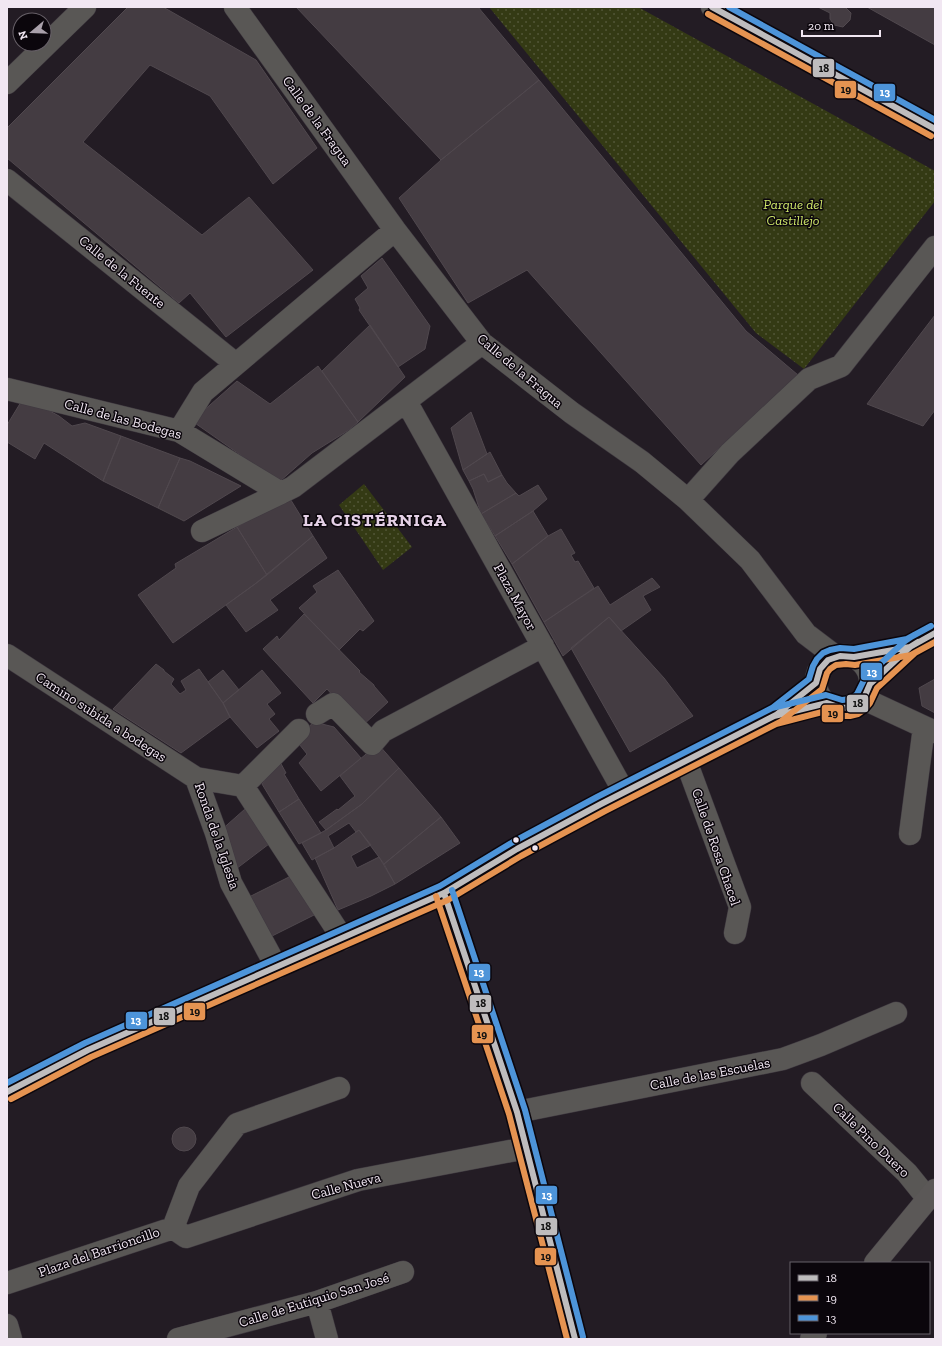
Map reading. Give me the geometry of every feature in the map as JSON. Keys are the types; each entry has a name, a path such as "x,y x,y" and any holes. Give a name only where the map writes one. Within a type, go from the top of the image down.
{"main road":[{"path":"875,1262 932,1195"}],"street":[{"path":"7,83 85,7"},
{"path":"712,7 935,129"},
{"name":"Calle de la Fragua","path":"242,10 395,230 482,343 572,413 642,462 688,500 750,560 831,666"},
{"name":"Calle de la Fuente","path":"7,180 236,364"},
{"path":"179,431 203,392 395,230"},
{"path":"688,500 730,453 809,379 841,366 935,247"},
{"path":"202,531 293,487 482,343"},
{"name":"Calle de las Bodegas","path":"7,389 179,431 281,493"},
{"name":"Plaza Mayor","path":"406,401 624,792"},
{"path":"776,715 831,666 910,647 935,633"},
{"path":"317,714 333,704 372,744 383,731 543,646"},
{"path":"831,666 821,698 834,707 841,709 848,708 855,706 910,647"},
{"name":"Camino subida a bodegas","path":"7,655 196,778"},
{"path":"831,666 861,662 866,668 869,676 867,692"},
{"path":"867,692 930,730 910,834"},
{"path":"7,1092 88,1050 343,939 444,893 516,849 776,715 827,703"},
{"path":"299,730 243,786 343,939"},
{"name":"Calle de Rosa Chacel","path":"686,761 740,907 735,933"},
{"name":"Ronda de la Iglesia","path":"243,786 196,778 216,833 231,883 277,968"},
{"path":"444,893 516,1112 575,1339"},
{"name":"Calle de las Escuelas","path":"516,1112 783,1059 821,1045 896,1013"},
{"name":"Calle Pino Duero","path":"812,1083 932,1195"},
{"name":"Plaza del Barrioncillo","path":"7,1283 172,1228 189,1186 237,1124 339,1088"},
{"name":"Calle Nueva","path":"172,1228 186,1237 358,1180 526,1148"},
{"name":"Calle de Eutiquio San José","path":"178,1339 317,1302 403,1272"},
{"path":"317,1302 327,1339"},
{"path":"7,1325 11,1339"}],"green space":[{"name":"Parque del Castillejo","path":"489,7 638,7 935,171 935,201 804,369 756,333"},
{"path":"364,484 412,547 383,570 339,505"}],"building":[{"path":"128,7 163,7 256,60 317,148 273,184 210,96 150,65 83,142 202,235 249,197 313,270 226,337 190,293 179,303 7,158 7,128"},
{"path":"296,7 478,7 539,80 441,160"},
{"path":"818,7 845,7 851,13 850,20 843,27 834,25 830,19 830,13"},
{"path":"867,7 935,7 935,45"},
{"path":"539,80 746,331 798,375 701,465 527,270 468,303 399,198 441,160"},
{"path":"382,258 430,326 425,349 398,367 359,310 360,308 355,299 368,288 361,276"},
{"path":"935,315 935,410 923,426 867,404"},
{"path":"370,325 405,377 358,422 322,371"},
{"path":"318,366 358,422 349,430 312,453 279,482 192,421 237,381 270,404"},
{"path":"24,397 59,416 72,426 85,423 121,436 103,481 44,443 35,459 7,442 7,425"},
{"path":"471,412 487,454 463,470 451,428"},
{"path":"121,436 180,458 158,508 103,481"},
{"path":"490,452 502,475 488,482 484,474 469,481 463,470"},
{"path":"180,458 190,461 241,486 184,521 158,508"},
{"path":"484,474 488,482 502,475 516,493 481,514 469,481"},
{"path":"538,485 547,499 533,511 495,536 481,514 516,493 519,496"},
{"path":"289,497 313,536 267,575 237,527"},
{"path":"533,511 548,536 512,564 495,536"},
{"path":"237,527 267,575 173,643 138,595 176,568 175,564"},
{"path":"561,529 575,553 571,555 575,562 578,561 594,588 544,622 512,564 548,536"},
{"path":"313,536 327,558 270,600 278,610 246,632 226,605 255,584"},
{"path":"338,570 374,621 363,631 360,629 339,650 299,608 317,592 313,586"},
{"path":"652,578 660,587 643,596 651,610 621,631 609,617 563,656 544,622 598,586 610,605"},
{"path":"304,614 360,671 359,672 374,685 388,702 361,727 327,689 313,703 263,649 277,636 279,640"},
{"path":"609,617 664,678 693,716 630,752 571,648"},
{"path":"156,664 174,679 171,684 180,694 186,690 181,681 199,669 223,703 230,717 181,753 113,709"},
{"path":"223,670 239,690 223,703 208,682"},
{"path":"262,670 281,693 267,704 275,714 269,719 279,731 257,748 230,717 223,703"},
{"path":"935,679 935,713 922,706 919,688"},
{"path":"314,722 334,727 361,758 321,791 299,763 307,754 295,739"},
{"path":"378,744 399,768 362,804 326,830 319,822 337,809 338,810 355,796 340,776"},
{"path":"279,760 286,773 284,774 299,799 279,812 262,784"},
{"path":"399,768 441,817 384,864 359,830 356,832 349,823 328,836 334,848 312,860 302,843 326,830 362,804"},
{"path":"299,799 321,833 299,844 279,812"},
{"path":"245,809 269,844 236,869 219,832"},
{"path":"441,817 460,843 395,884 384,864"},
{"path":"359,830 371,845 351,856 357,868 379,857 395,884 338,910 315,858 334,848"},
{"path":"291,876 314,915 268,938 247,898"},
{"path":"184,1127 189,1128 195,1134 195,1144 189,1150 184,1151 179,1150 173,1144 172,1139 173,1134 179,1128"}],"transit line":[{"name":"18","path":"712,7 935,129"},
{"name":"13","path":"729,7 935,120"},
{"name":"19","path":"708,14 931,136"},
{"name":"13","path":"7,1083 85,1043 440,886 513,842 597,797 772,708 809,679 813,666 823,653 840,648 854,649 907,639 931,626"},
{"name":"18","path":"7,1092 88,1050 444,893 517,849 601,804 776,715 816,683 820,669 828,660 840,656 854,657 910,647 935,633"},
{"name":"13","path":"772,708 826,695 842,700 851,699 857,694 865,678 905,641 914,635"},
{"name":"18","path":"774,716 827,703 841,708 854,707 864,698 870,684 910,647 918,642"},
{"name":"19","path":"11,1099 91,1057 448,900 521,856 605,811 780,722 822,689 827,673 836,665 855,665 911,655 935,642"},
{"name":"19","path":"776,724 826,711 840,716 858,714 870,703 877,688 915,653 922,649"},
{"name":"13","path":"452,890 525,1110 583,1337"},
{"name":"18","path":"444,893 517,1112 575,1339"},
{"name":"19","path":"436,896 509,1114 567,1339"}],"district":[{"name":"LA CISTÉRNIGA","path":"375,520"}]}
